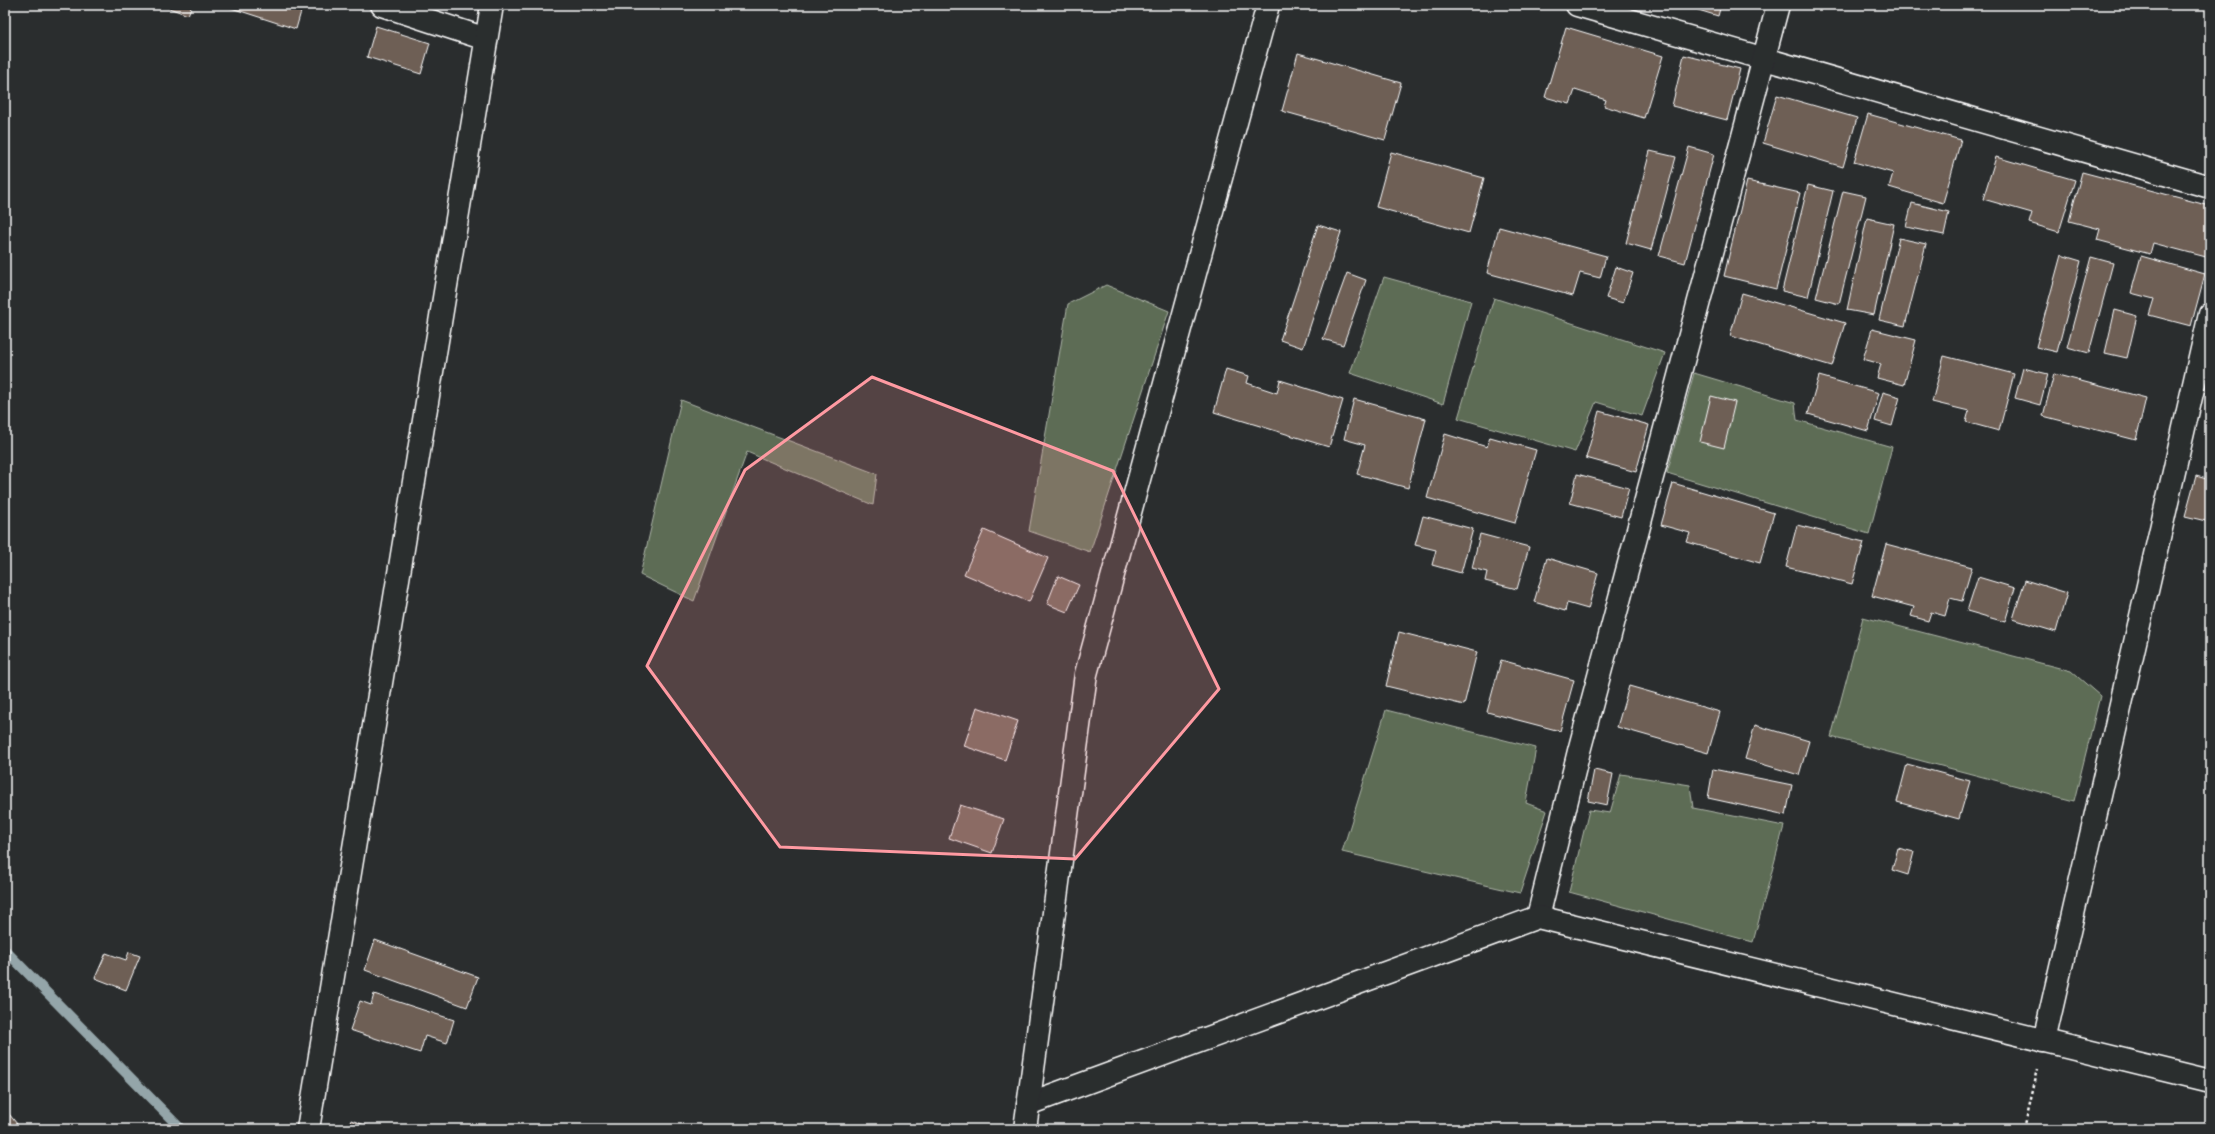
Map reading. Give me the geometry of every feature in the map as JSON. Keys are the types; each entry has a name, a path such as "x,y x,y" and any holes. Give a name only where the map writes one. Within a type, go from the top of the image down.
{"street":[{"path":"382,5 486,39"},
{"path":"308,1129 492,5"},
{"path":"1025,1129 1086,674 1268,5"},
{"path":"1577,5 2210,187"},
{"path":"1538,917 1578,751 1778,5"},
{"path":"2044,1041 2210,314"},
{"path":"1028,1104 1538,917 2210,1081"}],"path":[{"path":"2024,1129 2044,1041"}],"highlighted area":[{"path":"872,377 1113,471 1219,689 1075,859 780,847 647,666 745,470"}],"green space":[{"path":"1384,277 1471,301 1443,404 1350,373"},
{"path":"1106,285 1169,311 1090,552 1029,531 1068,304"},
{"path":"1494,298 1665,353 1642,416 1596,402 1575,452 1458,418"},
{"path":"1694,373 1795,403 1797,420 1892,447 1869,534 1667,473"},
{"path":"681,400 877,474 873,505 747,452 694,601 640,575"},
{"path":"1863,617 2071,671 2100,696 2074,801 1831,737"},
{"path":"1386,710 1536,748 1526,803 1547,811 1520,893 1342,852"},
{"path":"1621,774 1690,785 1693,808 1784,826 1753,942 1569,892 1589,810 1610,813"}],"building":[{"path":"170,5 192,5 188,15 169,8"},
{"path":"222,5 292,5 302,8 296,29"},
{"path":"1696,5 1721,5 1718,16 1695,9"},
{"path":"376,26 430,43 421,74 367,57"},
{"path":"1566,27 1663,56 1644,118 1604,106 1606,100 1575,90 1570,104 1545,97"},
{"path":"1298,53 1401,83 1385,140 1282,111"},
{"path":"1684,55 1740,69 1727,120 1672,106"},
{"path":"1777,95 1857,118 1843,167 1763,143"},
{"path":"1868,114 1961,140 1943,203 1889,187 1893,173 1854,162"},
{"path":"1689,147 1714,154 1685,263 1659,256"},
{"path":"1650,151 1676,157 1651,250 1626,243"},
{"path":"1391,152 1484,178 1469,233 1376,207"},
{"path":"1996,157 2075,180 2059,232 2029,223 2032,213 1983,199"},
{"path":"2082,172 2210,206 2210,242 2206,257 2153,243 2150,254 2097,240 2100,229 2069,221"},
{"path":"1747,181 1800,193 1776,289 1724,276"},
{"path":"1808,185 1833,191 1808,297 1782,291"},
{"path":"1843,191 1866,196 1839,304 1816,298"},
{"path":"1912,203 1949,212 1944,235 1906,227"},
{"path":"1867,218 1894,224 1874,315 1847,310"},
{"path":"1318,225 1341,232 1303,348 1280,340"},
{"path":"1499,227 1606,256 1600,278 1580,273 1573,296 1487,273"},
{"path":"1899,238 1926,244 1905,326 1879,320"},
{"path":"2061,255 2081,261 2057,352 2036,347"},
{"path":"2141,256 2205,274 2191,326 2149,315 2154,299 2131,293"},
{"path":"2091,257 2113,263 2089,353 2067,347"},
{"path":"1616,267 1633,273 1623,303 1606,298"},
{"path":"1347,273 1366,280 1343,345 1323,339"},
{"path":"1742,293 1845,323 1832,366 1730,336"},
{"path":"2115,310 2137,316 2127,358 2105,353"},
{"path":"1872,329 1916,340 1904,385 1877,378 1881,364 1863,359"},
{"path":"1944,356 2014,374 1999,431 1966,422 1969,411 1932,402"},
{"path":"2023,368 2048,374 2040,405 2015,398"},
{"path":"1226,369 1249,376 1247,383 1277,393 1280,380 1343,400 1329,447 1214,412"},
{"path":"2054,374 2146,398 2136,440 2043,416"},
{"path":"1819,376 1879,393 1868,431 1808,414"},
{"path":"1883,392 1900,397 1892,426 1875,421"},
{"path":"1711,396 1735,402 1724,448 1700,442"},
{"path":"1354,399 1426,419 1408,488 1357,474 1365,445 1344,439"},
{"path":"1599,411 1649,425 1636,472 1586,458"},
{"path":"1445,434 1487,447 1490,437 1536,450 1515,523 1427,498"},
{"path":"1577,474 1629,488 1621,517 1570,503"},
{"path":"2196,476 2210,480 2210,522 2185,516"},
{"path":"1673,483 1774,513 1760,563 1687,542 1690,533 1661,525"},
{"path":"1423,516 1473,529 1461,573 1432,565 1436,550 1415,545"},
{"path":"1797,525 1864,542 1852,584 1786,567"},
{"path":"984,530 1048,558 1029,602 964,574"},
{"path":"1480,534 1529,547 1517,589 1485,581 1487,572 1472,568"},
{"path":"1886,544 1972,567 1962,601 1950,598 1945,616 1931,612 1928,621 1911,616 1914,607 1872,596"},
{"path":"1547,558 1598,573 1588,609 1567,603 1565,611 1534,602"},
{"path":"1058,576 1079,585 1067,612 1047,604"},
{"path":"1978,577 2015,588 2005,622 1967,611"},
{"path":"2025,580 2067,593 2056,632 2013,619"},
{"path":"1399,632 1477,652 1464,705 1386,686"},
{"path":"1501,660 1574,680 1560,731 1487,712"},
{"path":"1629,686 1720,712 1708,753 1617,727"},
{"path":"977,707 1018,721 1005,760 964,746"},
{"path":"1755,725 1809,741 1799,775 1745,759"},
{"path":"1907,764 1970,781 1959,819 1897,802"},
{"path":"1713,769 1792,785 1786,815 1708,798"},
{"path":"1594,770 1613,774 1607,805 1588,801"},
{"path":"960,805 1004,819 992,853 949,838"},
{"path":"1898,848 1914,852 1908,875 1892,870"},
{"path":"375,940 478,977 467,1007 365,970"},
{"path":"129,952 140,956 126,990 95,978 106,953 126,960"},
{"path":"374,994 454,1020 447,1043 425,1036 420,1053 350,1030 360,1001 371,1005"},
{"path":"5,1109 21,1129 5,1129"},
{"path":"351,1120 376,1129 348,1129"}],"waterway":[{"path":"5,950 181,1129"}]}
